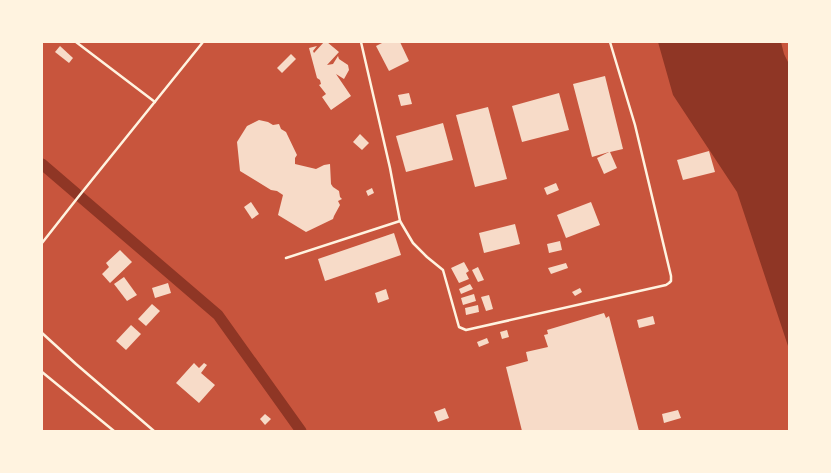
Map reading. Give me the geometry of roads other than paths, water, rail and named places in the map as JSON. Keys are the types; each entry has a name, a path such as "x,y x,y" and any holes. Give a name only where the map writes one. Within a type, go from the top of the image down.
{"lane":[{"path":"76,42 155,102"},
{"path":"42,243 203,42"},
{"path":"361,42 390,168 400,221 413,243 443,270 460,327 466,330 669,283 671,281 672,276 635,125 610,42"},
{"path":"286,258 400,221"},
{"path":"42,333 154,431"},
{"path":"42,372 114,431"}],"waterway":[{"path":"42,164 218,315 301,431"}]}
